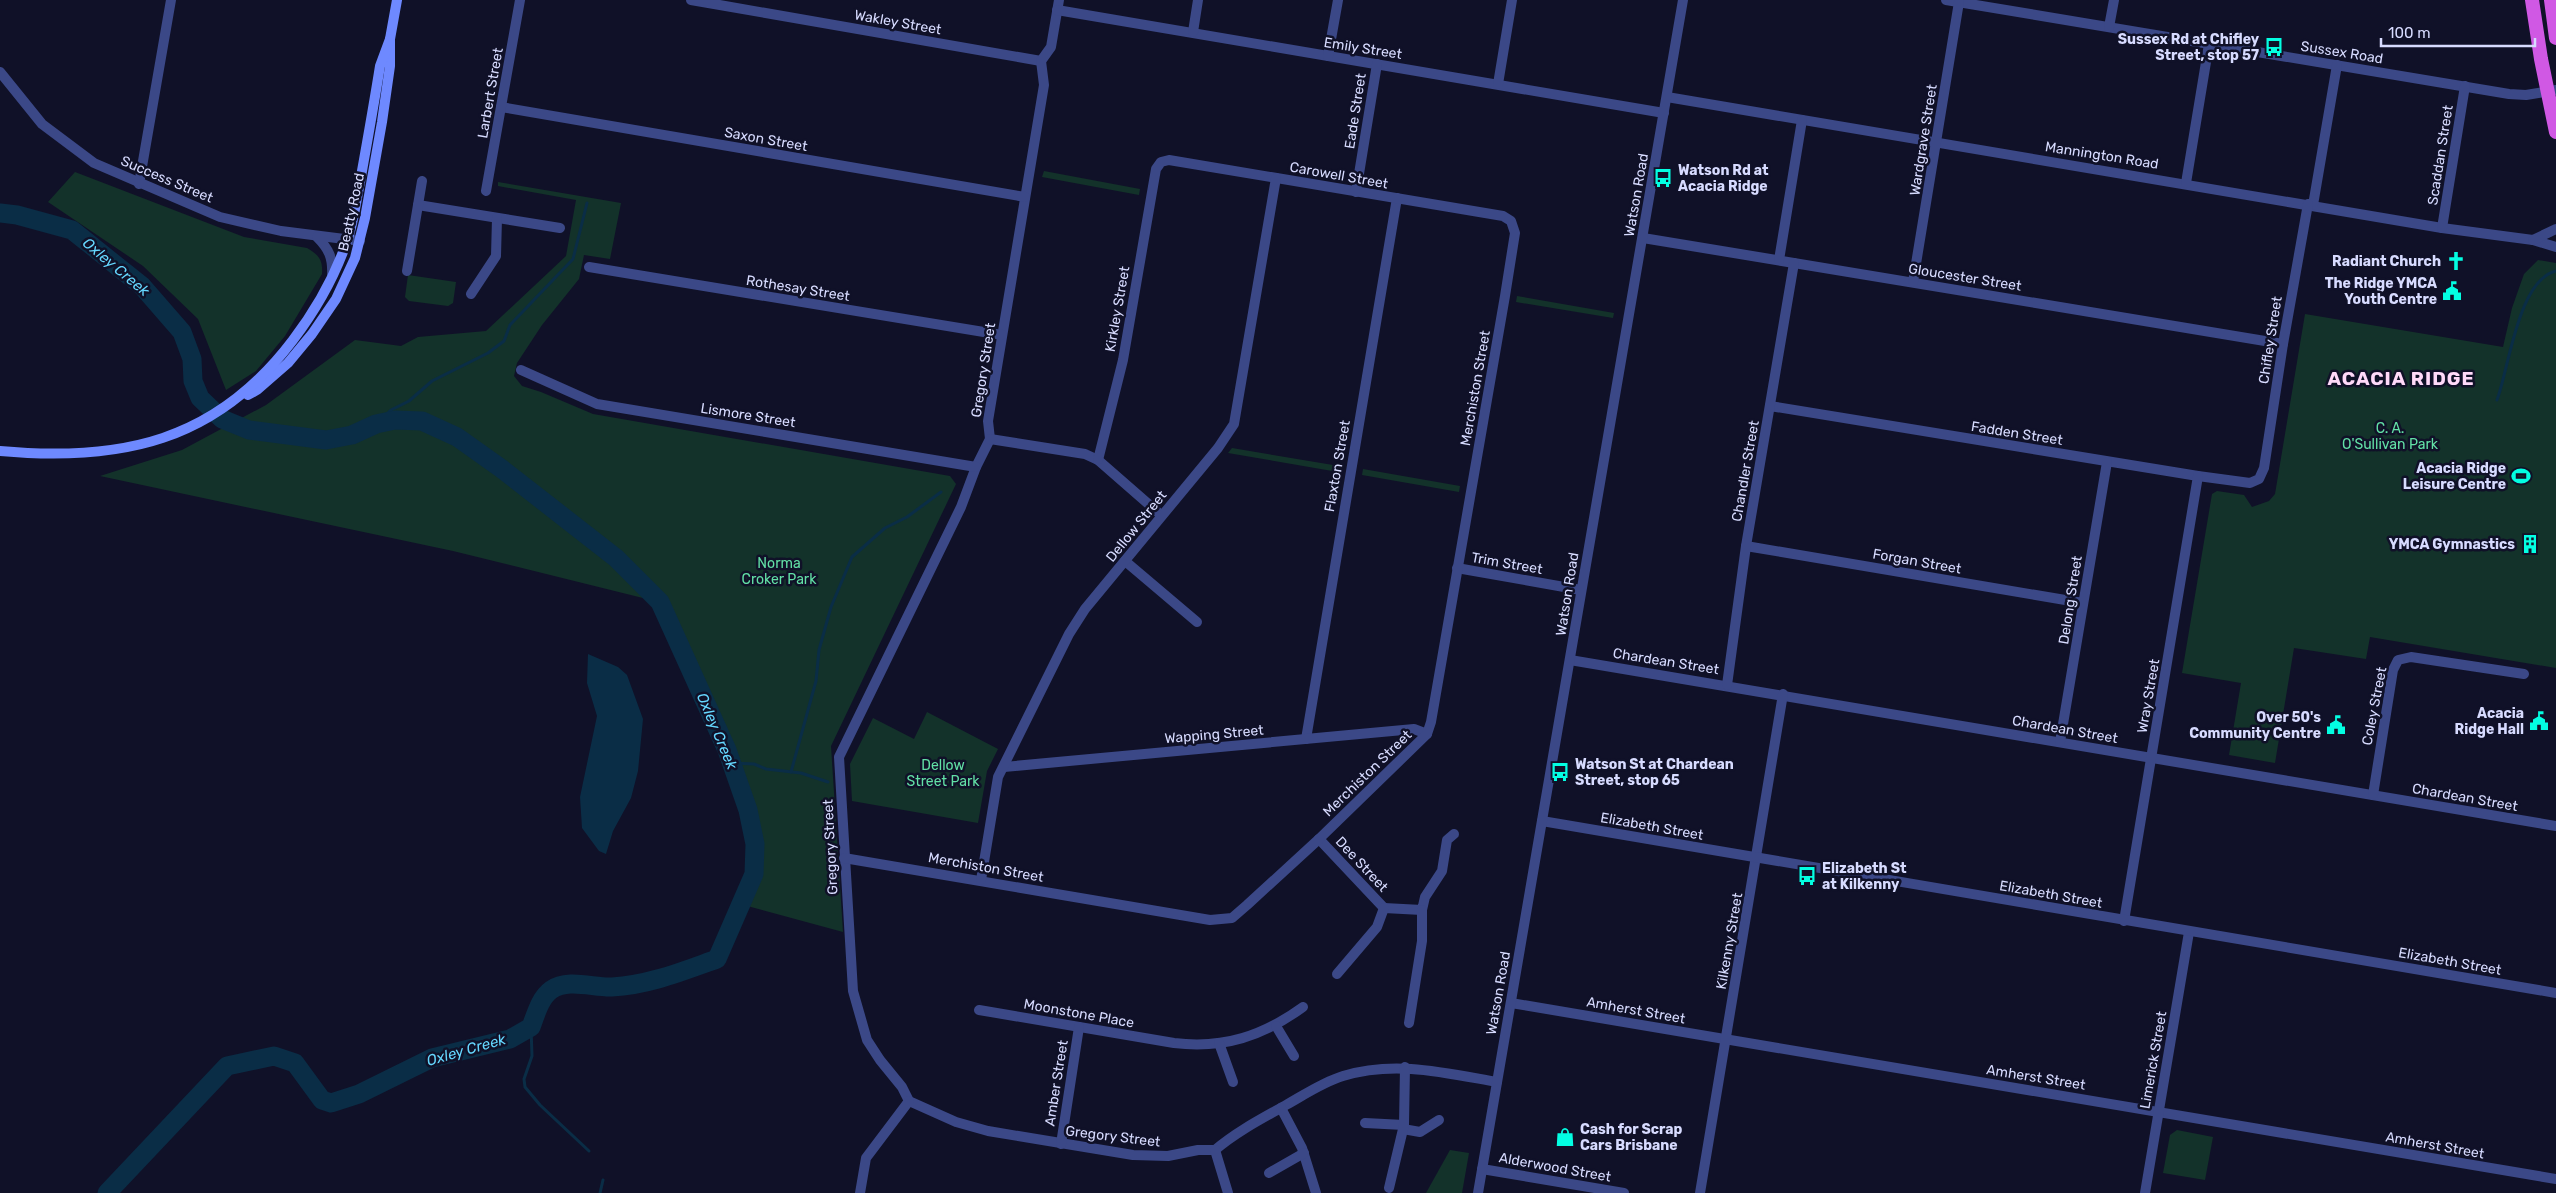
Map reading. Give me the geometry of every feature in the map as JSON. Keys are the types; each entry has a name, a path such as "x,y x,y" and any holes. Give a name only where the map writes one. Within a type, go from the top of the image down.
{"highway":[{"path":"2532,0 2552,91 2556,132"},
{"path":"2551,0 2556,38"}],"main road":[{"name":"Beatty Road","path":"0,451 88,453 145,444 208,420 233,402 278,360 302,328 332,276 348,240 380,66 390,39 397,0"},
{"name":"Beatty Road","path":"233,402 257,390 272,378 312,334 336,299 355,258 360,242 382,122 390,66 390,39"}],"street":[{"path":"139,184 172,0"},
{"name":"Larbert Street","path":"486,191 520,0"},
{"name":"Wakley Street","path":"691,0 1041,61"},
{"path":"1193,32 1198,0"},
{"path":"1328,56 1338,0"},
{"path":"1498,84 1512,0"},
{"name":"Watson Road","path":"1478,1193 1684,0"},
{"name":"Sussex Road","path":"1946,0 2519,95 2552,91"},
{"path":"2109,27 2114,0"},
{"name":"Wardgrave Street","path":"1913,282 1960,2"},
{"path":"1041,61 1051,47 1058,5"},
{"name":"Emily Street","path":"1058,5 1193,32 1664,113"},
{"path":"2186,183 2209,44"},
{"name":"Gregory Street","path":"1041,61 1044,85 988,421 990,439 976,467 961,507 839,757 853,991 858,1015 867,1040 880,1060 902,1087 909,1101 956,1122 988,1131 1133,1155 1168,1156 1198,1150 1215,1150"},
{"name":"Eade Street","path":"1356,192 1377,64"},
{"name":"Chifley Street","path":"2259,479 2264,468 2282,344 2337,65"},
{"name":"Success Street","path":"0,72 42,124 94,163 139,184 220,217 317,237 360,242"},
{"name":"Scaddan Street","path":"2442,228 2465,86"},
{"name":"Mannington Road","path":"1667,97 2186,183 2442,228 2532,240 2556,246"},
{"name":"Saxon Street","path":"502,107 1025,197"},
{"path":"1779,260 1802,120"},
{"name":"Carowell Street","path":"1161,162 1168,160 1397,198 1502,216 1511,221"},
{"name":"Kirkley Street","path":"1098,460 1122,360 1156,169 1161,162"},
{"name":"Dellow Street","path":"981,880 998,777 1069,634 1085,609 1218,448 1234,424 1276,178"},
{"path":"407,271 422,181"},
{"name":"Flaxton Street","path":"1306,739 1397,198"},
{"path":"418,205 560,228"},
{"path":"472,294 496,256 497,218"},
{"name":"Merchiston Street","path":"844,858 1218,920 1232,918 1319,839 1427,734 1431,722 1515,233 1511,221"},
{"path":"2532,240 2556,229"},
{"path":"317,237 327,248 333,260 332,276"},
{"name":"Gloucester Street","path":"1643,238 2282,344"},
{"name":"Chandler Street","path":"1727,685 1746,546 1794,263"},
{"name":"Rothesay Street","path":"589,267 1002,335"},
{"name":"Lismore Street","path":"521,370 597,404 976,467"},
{"name":"Fadden Street","path":"1770,406 2198,476 2250,483 2259,479"},
{"path":"990,439 1085,454 1098,460 1161,515"},
{"name":"Delong Street","path":"2060,742 2107,462"},
{"name":"Wray Street","path":"2124,921 2198,476"},
{"name":"Forgan Street","path":"1746,546 2084,603"},
{"path":"1125,561 1196,622"},
{"name":"Trim Street","path":"1457,568 1581,590"},
{"name":"Coley Street","path":"2373,795 2393,670 2398,660 2411,657 2524,674"},
{"name":"Chardean Street","path":"1570,660 1783,694 2556,826"},
{"name":"Kilkenny Street","path":"1700,1193 1783,694"},
{"name":"Wapping Street","path":"1004,766 1414,729 1427,734"},
{"name":"Elizabeth Street","path":"1542,821 2556,993"},
{"path":"1409,1023 1422,940 1422,910 1425,897 1442,871 1447,840 1454,834"},
{"name":"Dee Street","path":"1319,839 1384,908"},
{"path":"1337,974 1377,927 1384,908 1422,910"},
{"name":"Limerick Street","path":"2145,1193 2189,932"},
{"name":"Amherst Street","path":"1510,1003 2556,1179"},
{"name":"Moonstone Place","path":"979,1010 1174,1044 1205,1046 1255,1035 1276,1026 1303,1007"},
{"path":"1276,1026 1294,1056"},
{"name":"Amber Street","path":"1061,1144 1079,1027"},
{"path":"1219,1043 1234,1082"},
{"path":"1228,1193 1215,1150 1231,1136 1342,1076 1374,1068 1405,1068 1497,1082"},
{"path":"1389,1188 1403,1127 1405,1068"},
{"path":"860,1193 866,1158 909,1101"},
{"path":"1281,1108 1304,1153 1316,1193"},
{"path":"1365,1123 1403,1127 1420,1132 1439,1120"},
{"path":"1269,1173 1304,1153"},
{"name":"Alderwood Street","path":"1482,1169 1624,1193"}],"green space":[{"path":"1044,171 1140,189 1139,195 1042,177"},
{"path":"75,172 244,237 307,248 315,253 321,261 322,274 285,336 256,371 226,390 198,319 143,266 48,202"},
{"name":"Norma Croker Park","path":"498,182 621,203 610,259 584,255 579,279 542,325 517,363 514,376 522,386 593,414 950,476 956,484 831,746 843,932 740,904 754,874 755,844 748,810 727,750 659,602 453,551 100,476 182,450 266,405 355,340 401,346 418,337 486,331 566,256 576,200 498,186"},
{"name":"C. A. O'Sullivan Park","path":"2538,260 2556,263 2556,668 2370,637 2366,659 2294,648 2275,763 2229,755 2241,683 2182,673 2212,494 2217,491 2244,495 2252,507 2269,501 2275,494 2305,314 2503,347 2512,308 2524,274"},
{"path":"408,275 456,282 453,303 448,306 409,301 405,297"},
{"path":"1517,296 1614,313 1613,318 1516,302"},
{"path":"1232,448 1339,466 1338,472 1228,453"},
{"path":"1363,469 1460,486 1459,492 1362,475"},
{"name":"Dellow Street Park","path":"927,712 998,749 987,771 978,823 852,801 850,764 873,718 914,739"},
{"path":"2177,1130 2213,1137 2205,1180 2163,1173 2170,1135"},
{"path":"1450,1150 1469,1153 1462,1193 1426,1193"}],"water":[{"path":"588,654 618,667 627,675 643,719 638,771 631,798 613,831 606,854 599,851 582,828 580,797 597,716 587,683"}],"waterway":[{"path":"376,424 391,410 409,401 432,381 488,353 504,341 510,325 573,259 587,203"},
{"name":"Oxley Creek","path":"0,213 17,215 72,230 142,286 182,332 192,359 193,381 200,398 222,419 249,430 326,440 352,435 376,424 395,420 422,421 457,437 502,469 616,558 660,602 727,750 748,810 755,844 754,874 717,959 666,977 626,986 605,987 581,984 558,986 544,997 531,1027 510,1039 432,1058 359,1094 331,1103 322,1100 295,1063 274,1056 227,1066 107,1193"},
{"path":"2497,400 2524,307 2532,290 2543,278 2556,271"},
{"path":"791,772 816,681 819,650 831,607 852,557 885,528 907,517 941,492"},
{"path":"732,763 754,764 766,769 801,773 828,782"},
{"path":"531,1027 532,1056 524,1079 525,1087 540,1105 589,1151"},
{"path":"600,1193 603,1180"}],"place":[{"name":"Sussex Rd at Chifley Street, stop 57","path":"2274,47"},
{"name":"Watson Rd at Acacia Ridge","path":"1663,178"},
{"name":"Radiant Church","path":"2456,261"},
{"name":"The Ridge YMCA Youth Centre","path":"2452,291"},
{"name":"Acacia Ridge Leisure Centre","path":"2521,476"},
{"name":"YMCA Gymnastics","path":"2530,544"},
{"name":"Acacia Ridge Hall","path":"2539,721"},
{"name":"Over 50's Community Centre","path":"2336,725"},
{"name":"Watson St at Chardean Street, stop 65","path":"1560,772"},
{"name":"Elizabeth St at Kilkenny","path":"1807,876"},
{"name":"Cash for Scrap Cars Brisbane","path":"1565,1137"}],"district":[{"name":"ACACIA RIDGE","path":"2401,378"}]}
